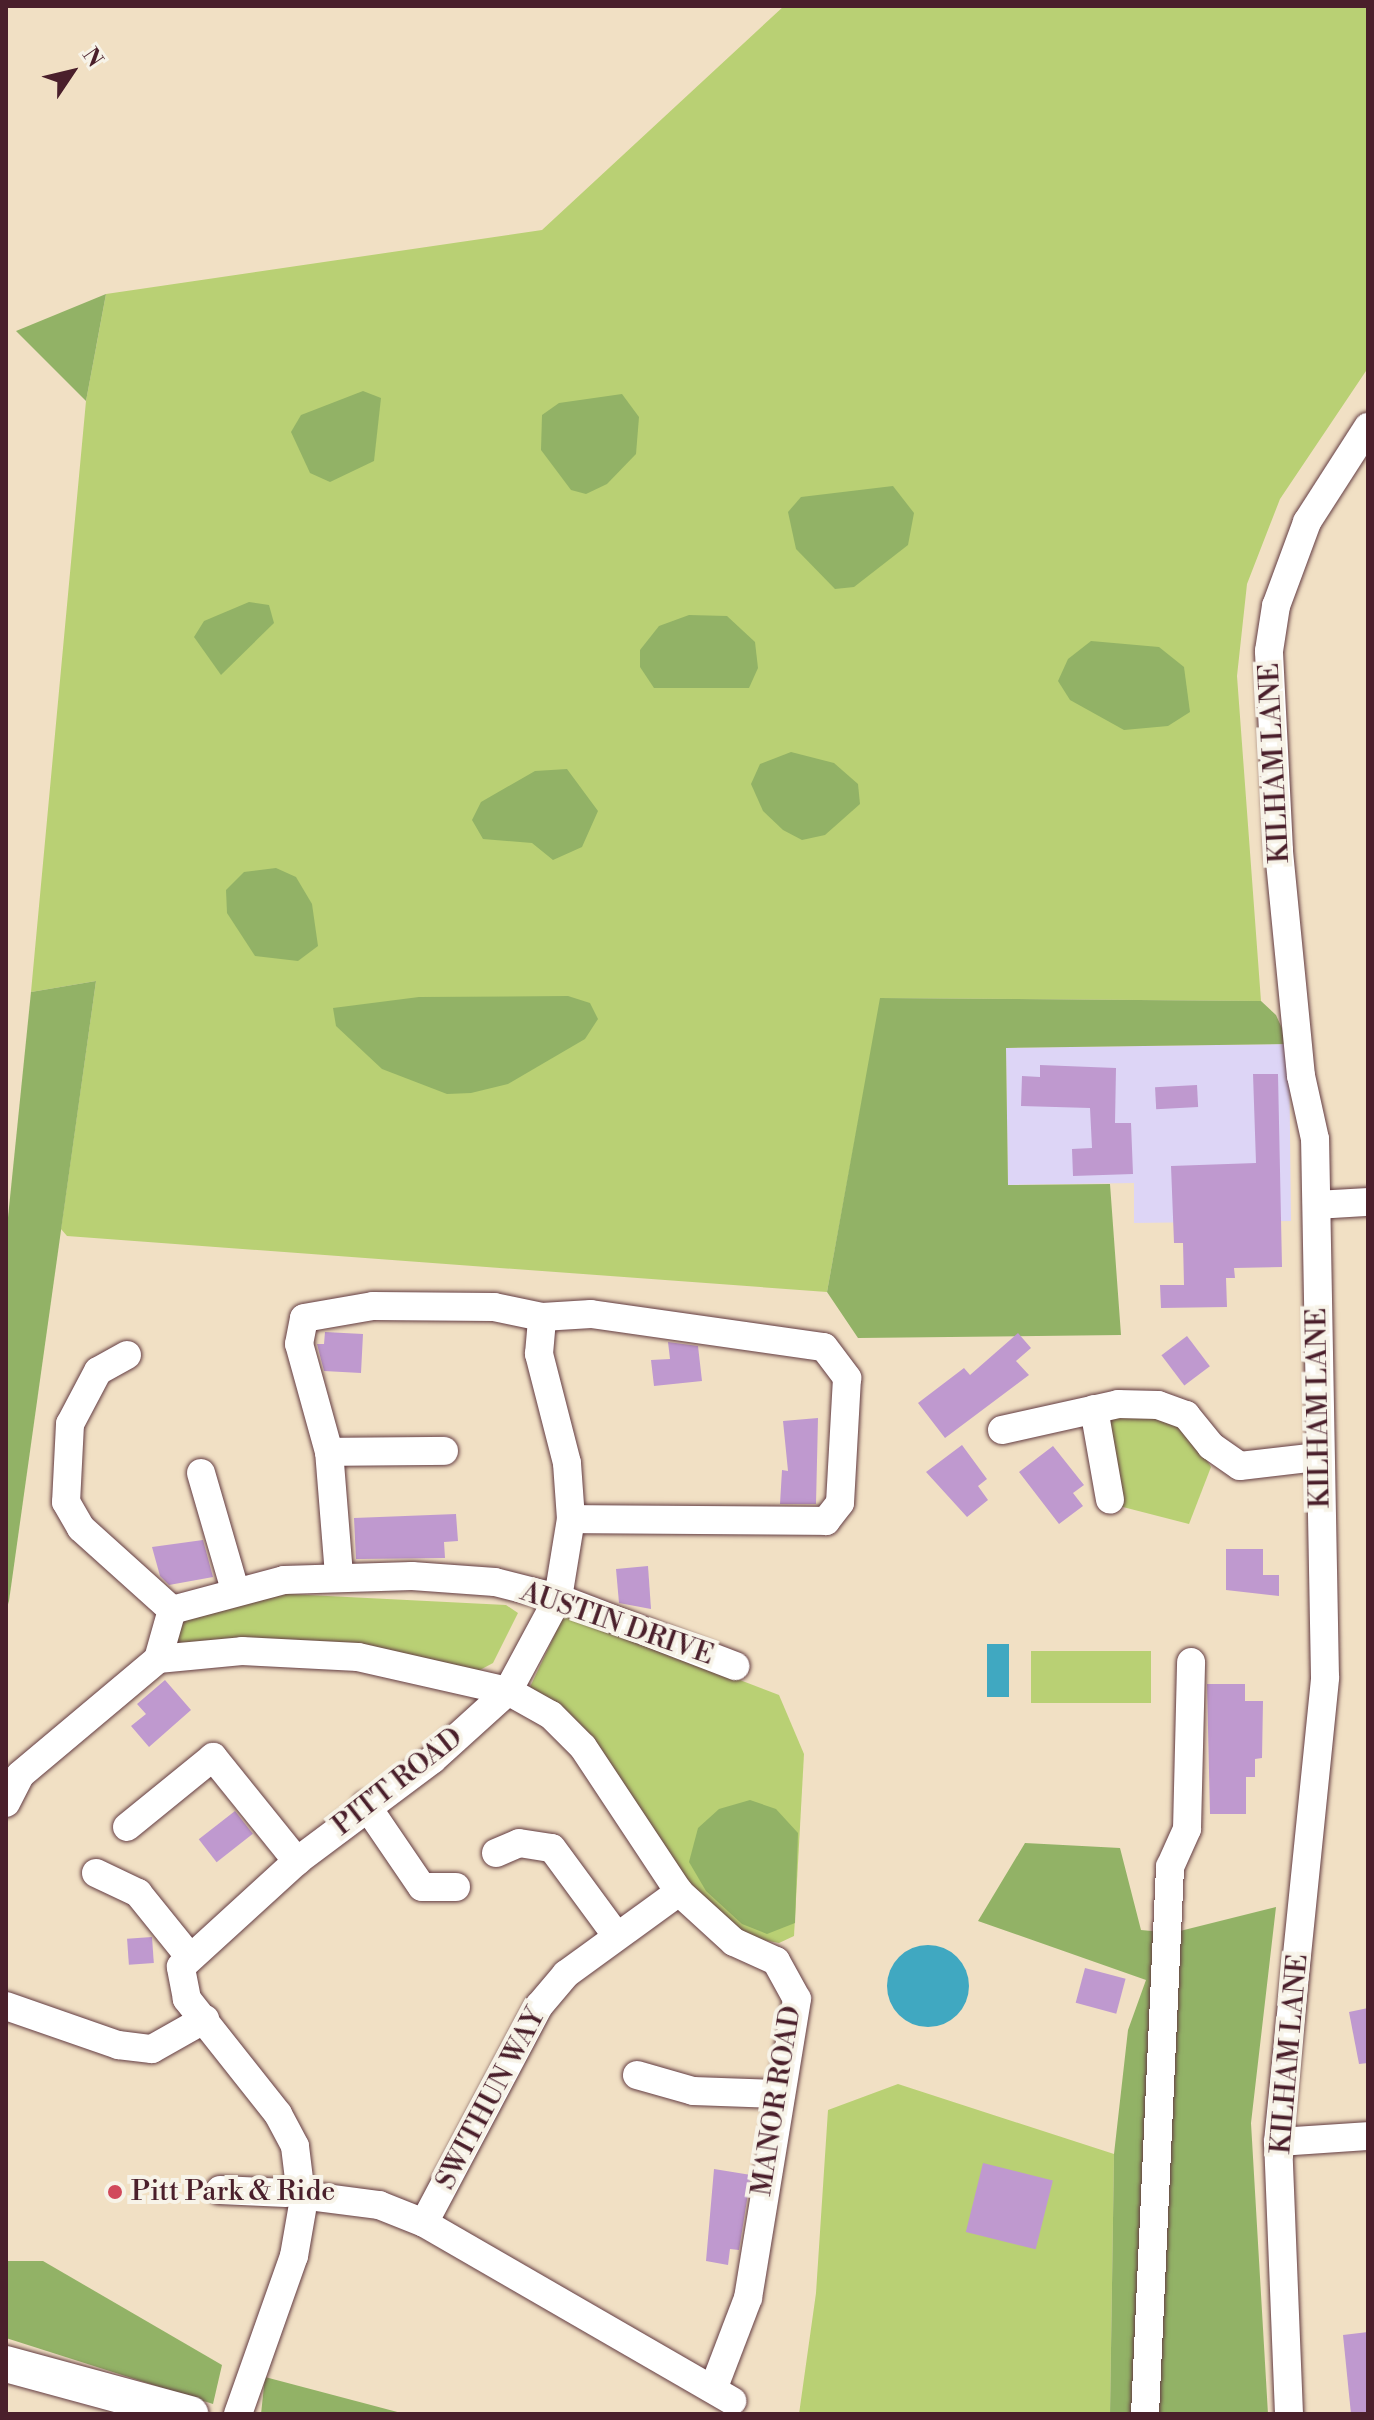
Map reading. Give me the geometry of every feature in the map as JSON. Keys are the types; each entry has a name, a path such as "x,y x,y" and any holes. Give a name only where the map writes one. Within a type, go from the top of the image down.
{"main road":[{"path":"7,2365 190,2414"}],"street":[{"name":"KILHAM LANE","path":"1289,2414 1278,2142 1324,1730 1317,1205 1279,850 1269,651 1276,606 1307,522 1368,427"},
{"path":"1317,1205 1368,1202"},
{"path":"339,1575 329,1452 299,1344 304,1318 373,1306 494,1307 542,1317 591,1314 824,1347 847,1378 840,1503 826,1521 571,1519"},
{"name":"PITT ROAD","path":"188,1955 366,1805 432,1760 508,1691 558,1598 571,1519 567,1463 539,1354 542,1317"},
{"path":"6,1803 20,1775 158,1659 172,1610 81,1528 66,1502 70,1424 98,1371 127,1355"},
{"path":"1002,1430 1094,1409 1173,1408 1240,1466 1318,1457"},
{"path":"1094,1409 1110,1500"},
{"path":"329,1452 444,1451"},
{"path":"201,1473 235,1590"},
{"name":"AUSTIN DRIVE","path":"172,1610 235,1590 339,1575 495,1582 558,1598 735,1666"},
{"name":"MANOR ROAD","path":"158,1659 242,1651 358,1657 508,1691 551,1715 583,1747 679,1892 734,1942 776,1961 790,1979 797,1999 777,2094 748,2298 723,2394 424,2223 379,2205 301,2195 220,2190"},
{"path":"1145,2414 1170,1867 1187,1829 1191,1662"},
{"path":"127,1827 213,1757 297,1861"},
{"path":"366,1805 422,1887 456,1887"},
{"path":"496,1853 519,1843 552,1848 616,1935"},
{"path":"96,1873 138,1893 188,1955 181,1986 278,2114 295,2146 301,2195 294,2256 238,2414"},
{"name":"SWITHUN WAY","path":"424,2223 539,2006 616,1935 679,1892"},
{"path":"6,2006 118,2045 152,2049 205,2019"},
{"path":"637,2075 693,2091 777,2094"},
{"path":"1278,2142 1368,2136"}],"shaded area":[{"path":"1289,1044 1291,1221 1134,1223 1134,1183 1008,1185 1006,1048"}],"green space":[{"path":"784,6 1368,6 1368,368 1280,499 1247,584 1237,676 1261,1001 881,998 827,1292 67,1236 61,1229 96,981 31,992 86,401 106,294 542,230"},
{"path":"106,294 86,401 16,331"},
{"path":"363,391 381,398 374,461 330,482 310,473 291,432 301,415"},
{"path":"622,394 639,417 636,454 607,484 586,494 571,490 541,450 542,415 559,403"},
{"path":"893,486 914,513 908,545 854,587 835,589 796,549 788,512 801,497"},
{"path":"249,602 269,605 274,623 221,675 194,637 204,621"},
{"path":"689,615 727,616 755,642 758,668 749,688 654,688 640,667 640,650 659,626"},
{"path":"1091,641 1159,647 1184,667 1190,712 1168,726 1124,730 1070,700 1058,681 1068,659"},
{"path":"791,752 834,763 858,784 860,804 825,835 802,840 783,830 763,811 751,784 760,764"},
{"path":"567,769 598,811 582,847 553,860 532,843 483,839 472,820 481,802 535,771"},
{"path":"276,868 296,877 312,904 318,946 298,961 255,956 227,913 226,890 244,872"},
{"path":"96,981 6,1611 6,1237 31,992"},
{"path":"568,996 590,1003 598,1019 585,1039 508,1084 471,1093 447,1094 382,1069 336,1026 333,1008 419,997"},
{"path":"880,998 1261,1001 1276,1015 1289,1044 1006,1048 1008,1185 1110,1184 1121,1335 858,1338 827,1292"},
{"path":"1139,1412 1188,1430 1211,1467 1189,1524 1119,1506 1104,1426 1110,1413"},
{"path":"288,1594 506,1605 518,1613 493,1663 478,1671 358,1644 177,1647 177,1618"},
{"path":"565,1613 779,1695 804,1754 794,1936 779,1943 741,1936 684,1879 530,1687"},
{"path":"1031,1651 1151,1651 1151,1703 1031,1703"},
{"path":"750,1800 776,1809 798,1833 795,1923 767,1934 742,1924 706,1891 689,1862 698,1828 719,1809"},
{"path":"1025,1843 1120,1848 1141,1930 1172,1933 1276,1907 1251,2123 1268,2414 1110,2414 1114,2154 1128,2030 1146,1980 978,1921"},
{"path":"898,2084 1114,2154 1110,2414 799,2414 816,2293 828,2110"},
{"path":"6,2261 43,2261 222,2365 213,2404 6,2338"},
{"path":"265,2377 405,2414 261,2414"}],"water":[{"path":"987,1644 1009,1644 1009,1697 987,1697"},
{"path":"928,1945 944,1948 957,1957 966,1970 969,1986 966,2002 957,2015 944,2024 928,2027 912,2024 899,2015 890,2002 887,1986 890,1970 899,1957 912,1948"}],"building":[{"path":"1040,1065 1116,1068 1115,1123 1131,1123 1133,1174 1073,1176 1072,1149 1092,1148 1090,1108 1021,1106 1022,1076 1040,1077"},
{"path":"1253,1074 1278,1074 1282,1267 1234,1268 1235,1278 1226,1278 1227,1307 1161,1308 1160,1285 1184,1285 1183,1243 1174,1243 1171,1166 1256,1163"},
{"path":"1197,1085 1198,1107 1156,1109 1155,1087"},
{"path":"325,1332 363,1334 361,1373 324,1371 317,1344 324,1344"},
{"path":"1018,1333 1031,1348 1016,1361 1029,1375 945,1438 918,1403 964,1368 970,1375"},
{"path":"1187,1336 1210,1366 1184,1386 1161,1355"},
{"path":"668,1342 698,1346 702,1381 654,1386 651,1360 670,1359"},
{"path":"818,1418 816,1504 780,1504 782,1470 788,1471 783,1421"},
{"path":"962,1445 987,1479 978,1486 988,1500 967,1517 926,1472"},
{"path":"1053,1446 1084,1485 1073,1493 1083,1506 1059,1524 1019,1472"},
{"path":"456,1514 458,1541 444,1542 445,1558 356,1559 354,1518"},
{"path":"203,1540 213,1577 169,1585 160,1576 152,1547"},
{"path":"1226,1549 1263,1549 1263,1575 1279,1575 1279,1596 1226,1590"},
{"path":"648,1566 651,1609 619,1603 616,1569"},
{"path":"165,1680 191,1710 149,1747 131,1726 146,1714 137,1704"},
{"path":"1207,1684 1245,1684 1245,1701 1263,1701 1262,1758 1255,1759 1255,1777 1246,1777 1246,1814 1210,1814"},
{"path":"235,1811 253,1834 217,1862 199,1839"},
{"path":"152,1937 154,1963 129,1965 127,1939"},
{"path":"1085,1968 1126,1979 1116,2014 1076,2003"},
{"path":"1368,2008 1368,2063 1359,2064 1349,2012"},
{"path":"983,2163 1053,2180 1036,2249 966,2232"},
{"path":"714,2169 751,2175 739,2250 730,2249 728,2265 706,2261"},
{"path":"1368,2332 1368,2414 1351,2414 1343,2335"}],"place":[{"name":"Pitt Park & Ride","path":"115,2192"}]}
